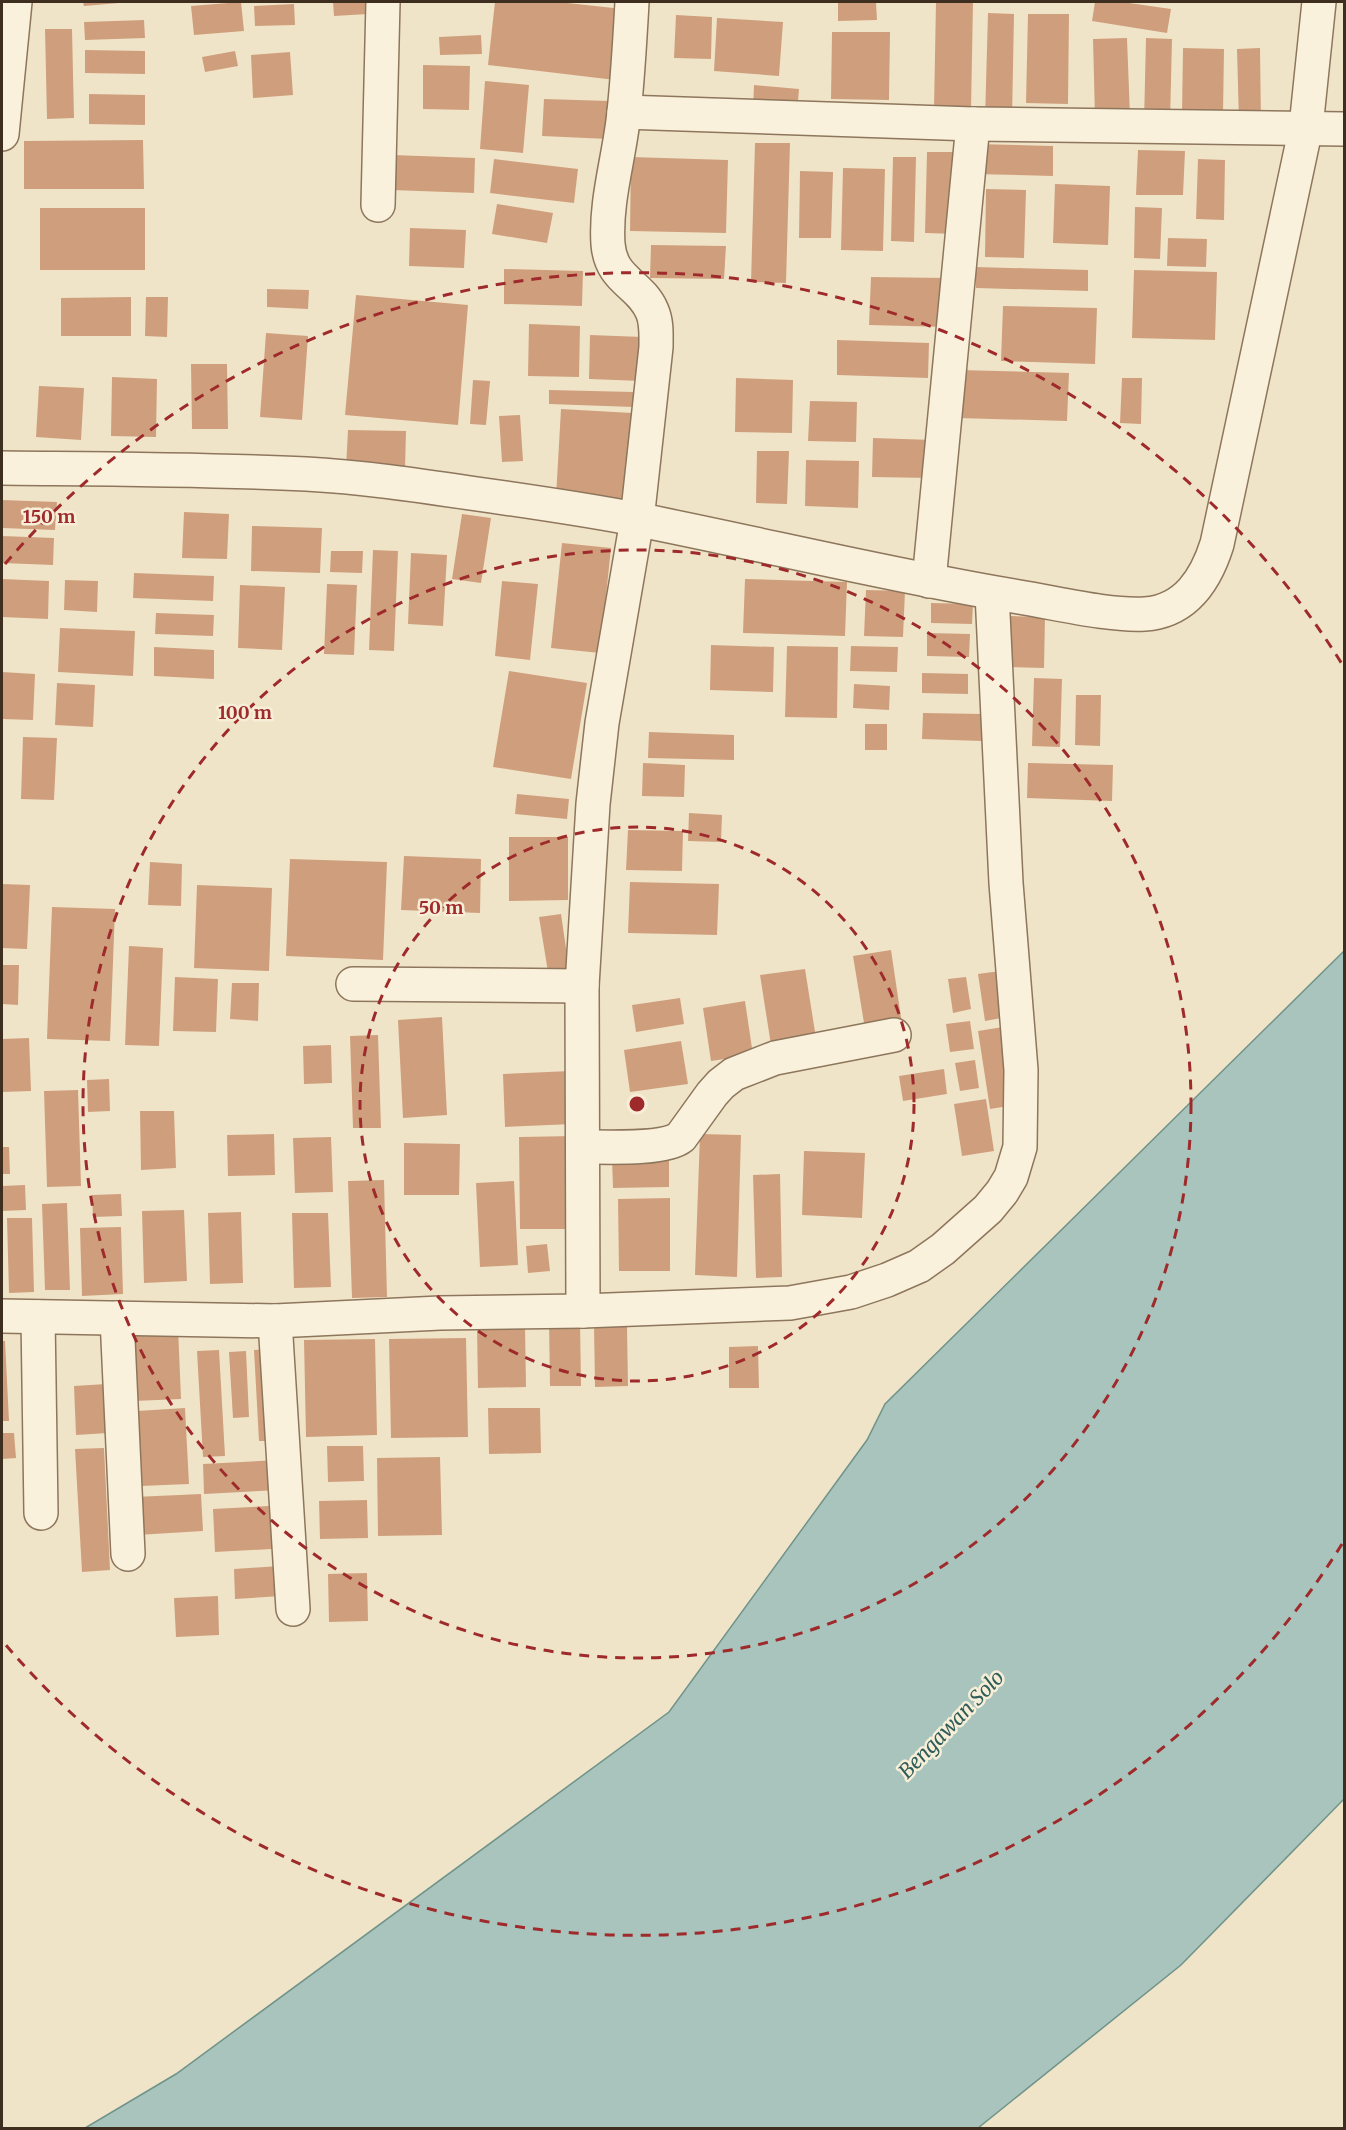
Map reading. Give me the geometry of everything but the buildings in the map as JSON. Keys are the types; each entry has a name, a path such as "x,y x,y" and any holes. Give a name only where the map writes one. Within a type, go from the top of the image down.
{"street":[{"path":"2,134 15,2"},
{"path":"378,205 383,2"},
{"path":"583,1311 582,986 592,816 602,723 637,520 656,330 652,309 617,272 610,257 608,245 610,206 624,112 632,2"},
{"path":"2,468 241,472 372,479 637,520 992,592 1100,610 1142,614 1158,612 1183,601 1204,578 1217,544 1306,127 1319,2"},
{"path":"624,112 973,124 1344,129"},
{"path":"929,581 973,124"},
{"path":"2,1316 275,1321 440,1313 583,1311 790,1303 851,1292 919,1266 943,1249 988,1209 1011,1177 1020,1147 1021,1070 1006,883 992,592"},
{"path":"353,984 582,986"},
{"path":"583,1148 652,1145 675,1141 692,1124 721,1084 734,1074 775,1058 894,1035"},
{"path":"38,1317 41,1513"},
{"path":"117,1318 129,1554"},
{"path":"275,1321 293,1609"}],"water":[{"name":"Bengawan Solo","path":"1344,951 1344,1799 1181,1965 978,2128 85,2128 176,2074 669,1712 867,1440 885,1404"}]}
